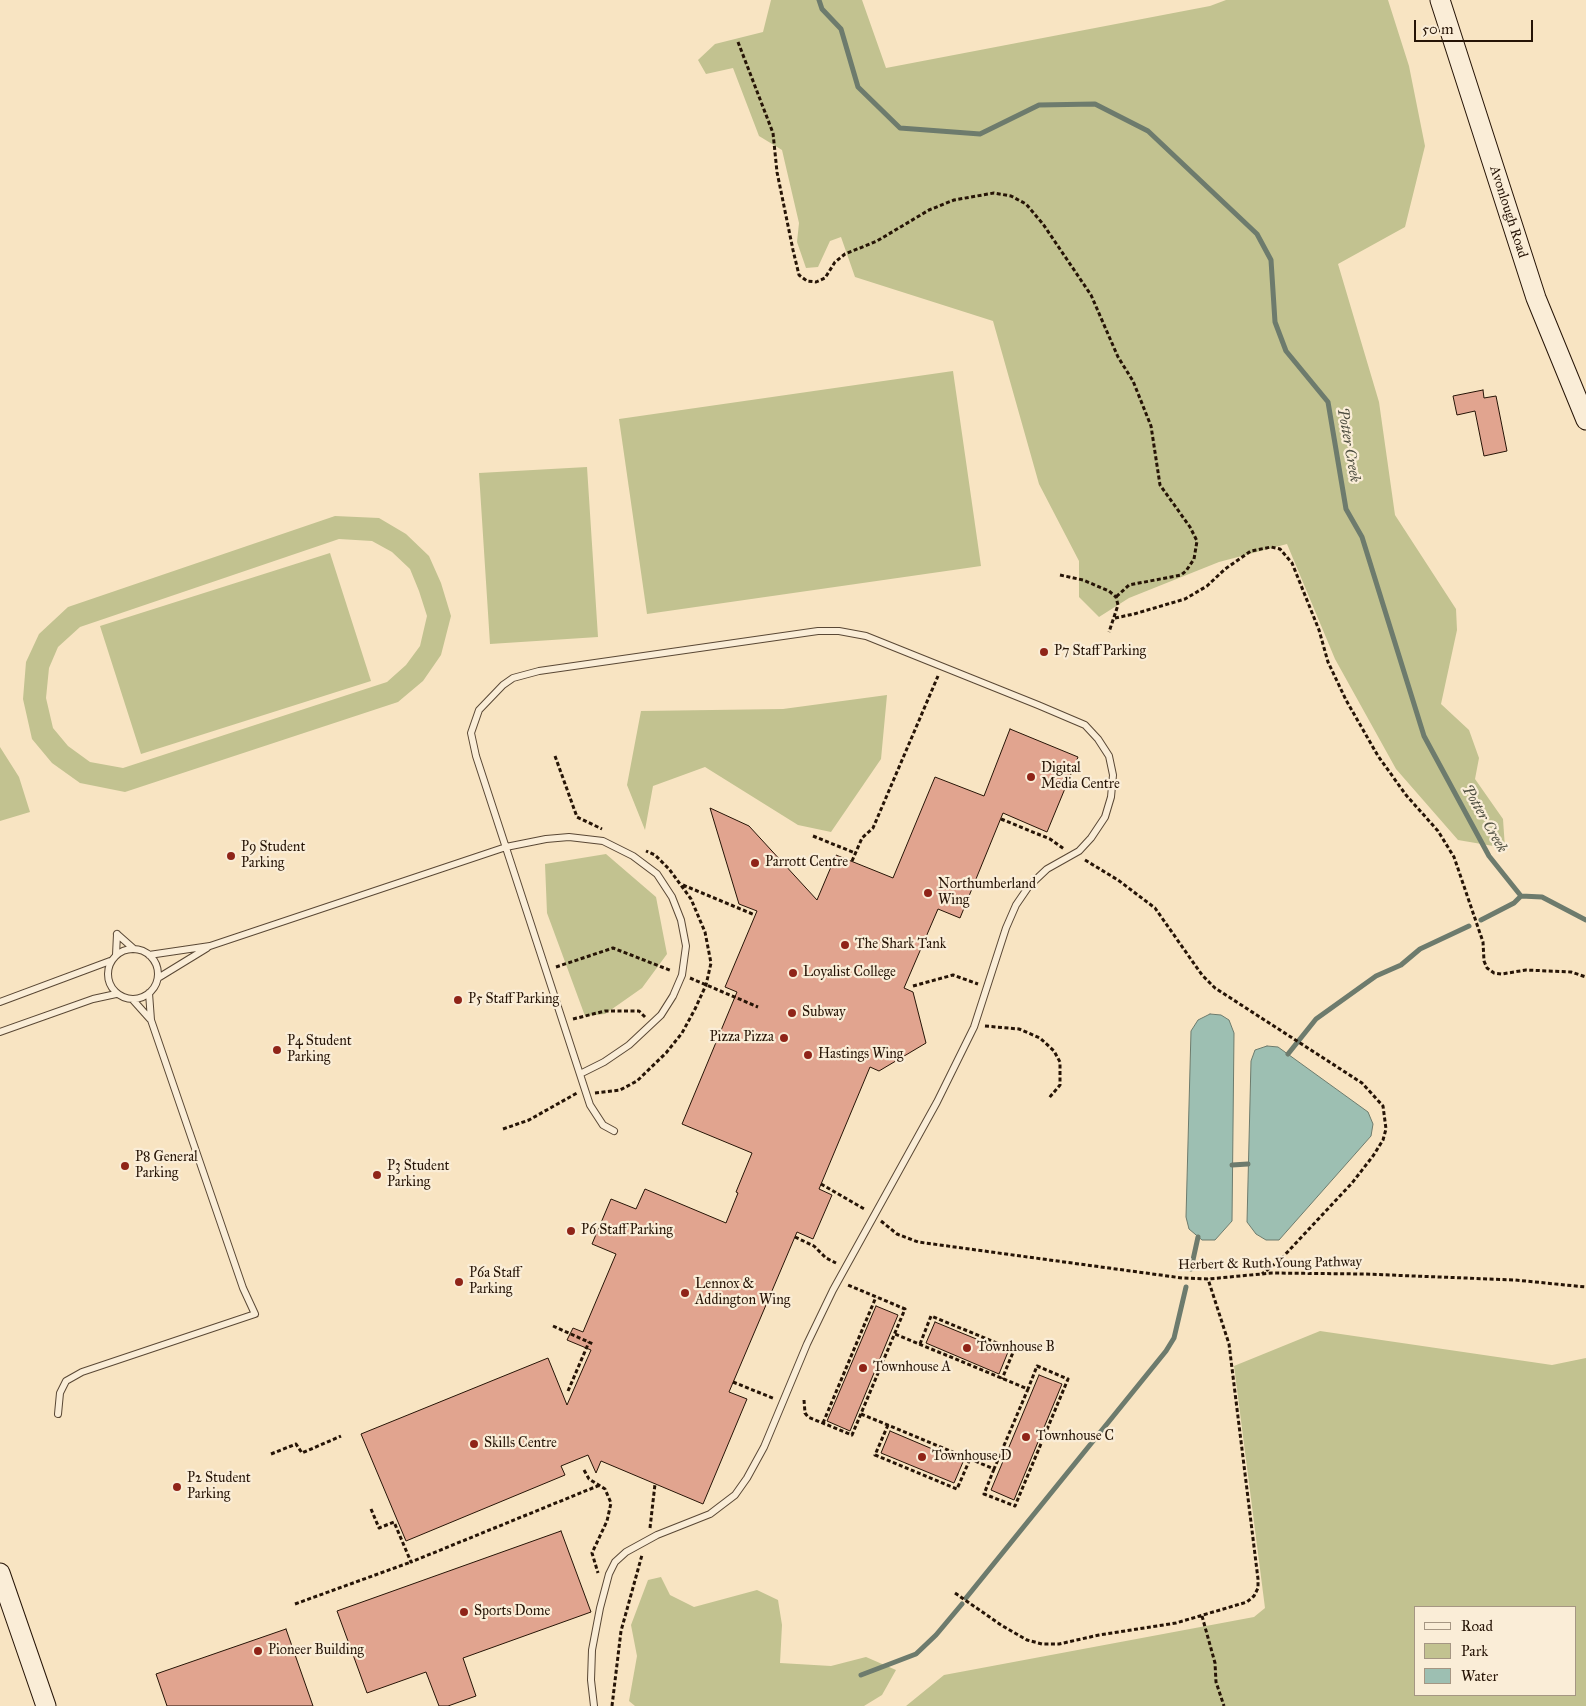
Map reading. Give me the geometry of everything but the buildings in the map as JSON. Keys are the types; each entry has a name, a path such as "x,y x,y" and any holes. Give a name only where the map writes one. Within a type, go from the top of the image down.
{"street":[{"name":"Avonlough Road","path":"1440,0 1536,298 1586,420"},
{"path":"0,1573 46,1706"}],"lane":[{"path":"594,1706 591,1680 592,1650 605,1590 615,1562 626,1552 646,1541 710,1514 736,1495 764,1447 782,1402 838,1280 937,1102 974,1027 1006,928 1029,886 1048,869 1074,854 1096,831 1105,816 1111,797 1113,775 1109,756 1098,739 1085,725 866,636 838,631 818,631 549,670 513,678 493,693 479,710 471,733 476,756 586,1094 596,1117 602,1125 614,1131"},
{"path":"149,955 210,946 506,847 546,839 570,837 602,841 633,856 658,874 672,897 681,920 686,946 682,975 674,996 652,1024 629,1045 604,1062 580,1074"},
{"path":"116,955 117,934 134,949 149,955 155,961 158,978"},
{"path":"58,1414 60,1393 66,1381 82,1372 255,1314 243,1288 151,1020 150,993 158,978 210,946"},
{"path":"0,1002 110,962 124,950 134,949"},
{"path":"110,962 107,979 116,994"},
{"path":"133,1000 150,993"},
{"path":"0,1032 93,999 116,994 133,1000 151,1020"}],"path":[{"path":"738,42 772,133 777,172 793,250 799,274 807,281 816,282 825,278 835,262 845,254 876,241 929,210 954,200 994,193 1011,196 1026,204 1091,295 1108,336 1145,406 1156,446 1157,473 1160,485 1190,526 1197,541 1194,559 1181,575 1129,585 1116,597"},
{"path":"1115,618 1185,599 1207,586 1225,569 1252,551 1272,547 1288,555 1319,630 1328,662 1346,700 1378,756 1406,795 1438,831 1454,857 1483,942 1484,961 1487,968 1494,973 1502,974 1526,970 1571,972 1586,977"},
{"path":"1060,575 1083,580 1109,591 1116,597 1118,605 1109,632"},
{"path":"852,861 862,838 873,828 942,666"},
{"path":"555,756 577,817 610,833"},
{"path":"1001,819 1050,839 1118,880 1156,908 1202,975 1215,988 1362,1083 1383,1106 1386,1129 1383,1140 1373,1156 1352,1183 1281,1259 1261,1274"},
{"path":"813,836 855,853"},
{"path":"504,1129 529,1120 576,1093 586,1094 620,1090 637,1081 652,1068 682,1033 706,985 711,963 710,949 699,914 682,885 655,855 642,848"},
{"path":"658,874 755,915"},
{"path":"546,971 613,948 758,1007"},
{"path":"913,986 953,976 986,987"},
{"path":"563,1022 605,1011 639,1011 652,1024"},
{"path":"974,1027 997,1026 1019,1029 1040,1038 1047,1044 1060,1062 1061,1073 1060,1085 1049,1098"},
{"name":"Herbert & Ruth Young Pathway","path":"821,1184 841,1194 897,1234 918,1242 1182,1278 1208,1279 1261,1274 1364,1274 1515,1280 1586,1287"},
{"path":"795,1238 814,1246 826,1258 846,1266"},
{"path":"955,1593 1027,1640 1042,1644 1058,1644 1099,1635 1176,1623 1247,1602 1258,1588 1229,1344 1208,1279"},
{"path":"804,1400 805,1413 808,1417 852,1435 905,1309 838,1280"},
{"path":"824,1423 876,1297"},
{"path":"920,1344 932,1316 996,1342 1014,1350 1002,1378"},
{"path":"553,1326 593,1344"},
{"path":"895,1334 1028,1389"},
{"path":"568,1391 589,1342"},
{"path":"1037,1366 1068,1379 1015,1506 984,1494 994,1469 1037,1366"},
{"path":"733,1382 782,1402"},
{"path":"861,1414 994,1469"},
{"path":"888,1425 875,1455 957,1490 970,1459"},
{"path":"271,1454 296,1444 302,1453 341,1436"},
{"path":"584,1470 589,1479 600,1485 610,1496 611,1503 607,1521 592,1553 605,1590"},
{"path":"612,1706 621,1631 652,1522 655,1484"},
{"path":"296,1604 411,1562 600,1485"},
{"path":"371,1509 379,1528 394,1522 411,1562"},
{"path":"1202,1616 1215,1664 1216,1682 1224,1706"}],"green space":[{"path":"771,0 862,0 886,68 1210,6 1226,0 1388,0 1409,66 1425,146 1405,227 1338,264 1379,402 1395,515 1456,609 1457,630 1441,704 1469,730 1479,758 1475,779 1503,819 1505,848 1458,840 1396,769 1335,659 1287,544 1219,562 1129,598 1099,617 1079,597 1079,561 1039,484 993,321 855,277 841,237 830,241 818,267 806,268 797,242 799,223 782,150 759,136 733,68 706,74 698,60 715,44 763,32"},
{"path":"953,371 981,566 647,614 619,419"},
{"path":"587,467 598,637 490,644 479,473"},
{"path":"335,516 379,518 406,534 429,556 441,583 451,616 441,655 423,681 398,702 125,792 80,783 52,763 32,739 23,699 26,662 39,634 68,607","holes":["339,539 372,541 392,552 410,569 427,616 420,646 406,665 387,682 123,768 90,762 68,746 53,728 46,698 49,668 58,647 80,627"]},
{"path":"330,553 371,681 141,754 100,626"},
{"path":"887,695 881,759 831,832 798,825 705,767 653,786 645,830 627,785 641,711 783,709"},
{"path":"0,747 19,777 30,812 0,821"},
{"path":"606,854 656,897 667,954 642,988 605,1014 585,1016 547,913 545,864"},
{"path":"1320,1331 1552,1365 1586,1358 1586,1706 906,1706 944,1675 1254,1617 1265,1608 1234,1366"},
{"path":"661,1577 670,1595 694,1607 757,1590 778,1600 782,1625 780,1663 831,1666 866,1657 896,1670 882,1695 864,1706 635,1706 629,1701 637,1656 631,1625 648,1580"}],"water":[{"path":"1210,1014 1221,1015 1229,1020 1234,1033 1232,1221 1215,1240 1202,1240 1189,1229 1186,1217 1191,1031 1198,1020"},
{"path":"1267,1046 1278,1047 1368,1112 1373,1124 1371,1136 1279,1240 1266,1240 1256,1234 1247,1222 1251,1061 1255,1050"}],"waterway":[{"name":"Potter Creek","path":"819,0 822,9 841,29 858,87 900,128 980,134 1039,105 1095,104 1148,131 1257,234 1271,260 1275,322 1286,351 1328,402 1346,509 1362,537 1424,736 1489,856 1521,896 1542,897 1586,920"},
{"path":"1481,920 1514,903 1521,896"},
{"path":"1288,1054 1316,1019 1376,976 1401,965 1420,949 1469,926"},
{"path":"1232,1165 1248,1164"},
{"path":"1191,1269 1198,1237"},
{"path":"966,1598 1166,1351 1174,1338 1186,1287"},
{"path":"861,1675 916,1654 936,1635 962,1604"}],"place":[{"name":"P7 Staff Parking","path":"1044,652"},
{"name":"Digital Media Centre","path":"1031,777"},
{"name":"P9 Student Parking","path":"231,856"},
{"name":"Parrott Centre","path":"755,863"},
{"name":"Northumberland Wing","path":"928,893"},
{"name":"The Shark Tank","path":"845,945"},
{"name":"Loyalist College","path":"793,973"},
{"name":"P5 Staff Parking","path":"458,1000"},
{"name":"Subway","path":"792,1013"},
{"name":"Pizza Pizza","path":"784,1038"},
{"name":"P4 Student Parking","path":"277,1050"},
{"name":"Hastings Wing","path":"808,1055"},
{"name":"P8 General Parking","path":"125,1166"},
{"name":"P3 Student Parking","path":"377,1175"},
{"name":"P6 Staff Parking","path":"571,1231"},
{"name":"P6a Staff Parking","path":"459,1282"},
{"name":"Lennox & Addington Wing","path":"685,1293"},
{"name":"Townhouse B","path":"967,1348"},
{"name":"Townhouse A","path":"863,1368"},
{"name":"Townhouse C","path":"1026,1437"},
{"name":"Skills Centre","path":"474,1444"},
{"name":"Townhouse D","path":"922,1457"},
{"name":"P2 Student Parking","path":"177,1487"},
{"name":"Sports Dome","path":"464,1612"},
{"name":"Pioneer Building","path":"258,1651"}]}
